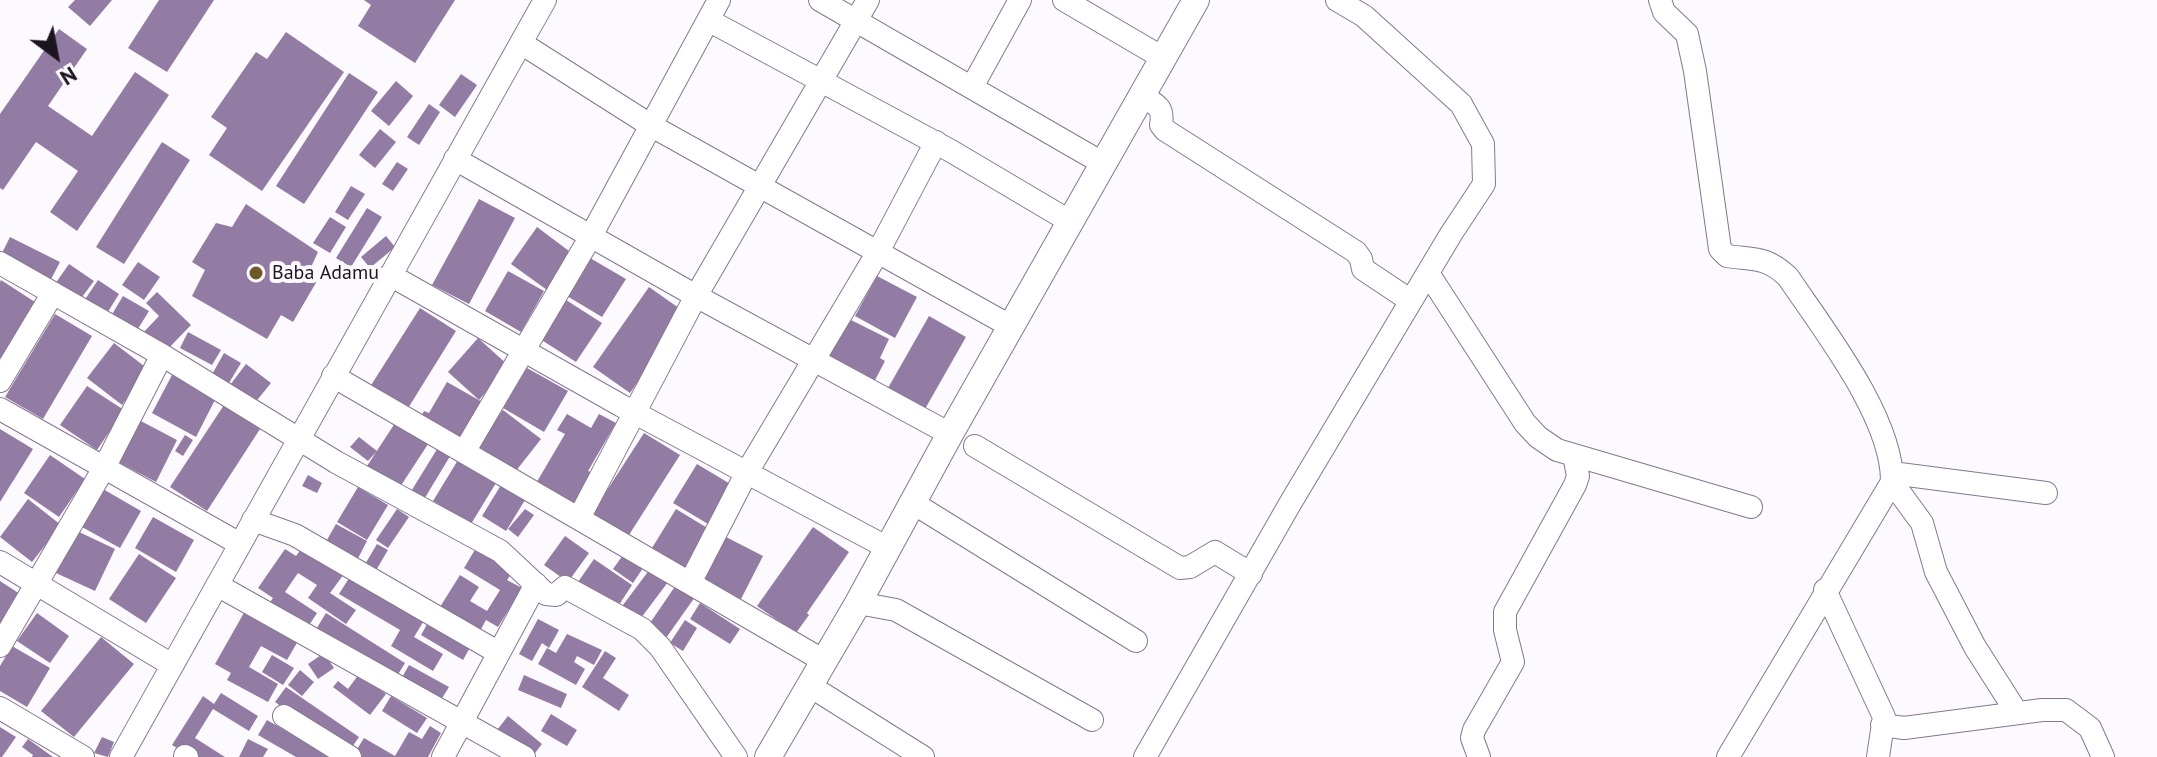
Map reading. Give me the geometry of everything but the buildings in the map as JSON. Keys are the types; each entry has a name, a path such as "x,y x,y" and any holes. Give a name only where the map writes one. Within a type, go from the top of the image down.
{"street":[{"path":"121,757 545,0"},
{"path":"820,0 1104,164"},
{"path":"579,518 696,296 868,0"},
{"path":"972,87 1020,0"},
{"path":"1064,0 1163,58"},
{"path":"768,757 858,603 1196,0"},
{"path":"1145,757 1411,301 1484,184 1483,144 1461,104 1364,16 1337,0"},
{"path":"1660,0 1664,12 1687,34 1720,249 1727,256 1771,262 1788,277 1868,397 1890,460 1892,477 1922,523 1936,572 1975,647 2017,713"},
{"path":"464,452 591,236 713,10 770,51 936,142 1071,222"},
{"path":"521,43 650,125 1012,327"},
{"path":"1142,96 1159,106 1163,112 1161,125 1165,130 1356,252 1363,269 1411,301"},
{"path":"690,583 747,472 878,252 936,142"},
{"path":"455,159 696,296 950,434"},
{"path":"0,263 162,355 336,462 500,551 546,594 556,595 565,587 642,629 660,647 736,757"},
{"path":"1428,273 1525,423 1538,437 1557,450 1751,507"},
{"path":"390,275 635,413 888,548"},
{"path":"0,381 53,293"},
{"path":"0,646 104,468 162,355"},
{"path":"333,376 824,661"},
{"path":"0,409 240,544"},
{"path":"975,446 1180,568 1190,567 1215,552 1251,574"},
{"path":"1479,757 1472,738 1474,730 1513,662 1505,630 1505,612 1575,485 1578,476 1574,455"},
{"path":"1892,477 2046,493"},
{"path":"1728,757 1892,477"},
{"path":"913,503 1136,641"},
{"path":"253,520 295,535 499,653"},
{"path":"0,562 172,665"},
{"path":"443,757 536,584"},
{"path":"217,585 524,757"},
{"path":"1825,590 1884,717 1878,757"},
{"path":"858,603 896,610 1092,720"},
{"path":"810,686 923,757"},
{"path":"0,708 83,757"},
{"path":"1882,725 1904,728 2017,713 2066,710 2090,728 2103,757"},
{"path":"284,716 350,757"}],"place":[{"name":"Baba Adamu","path":"256,273"}]}
